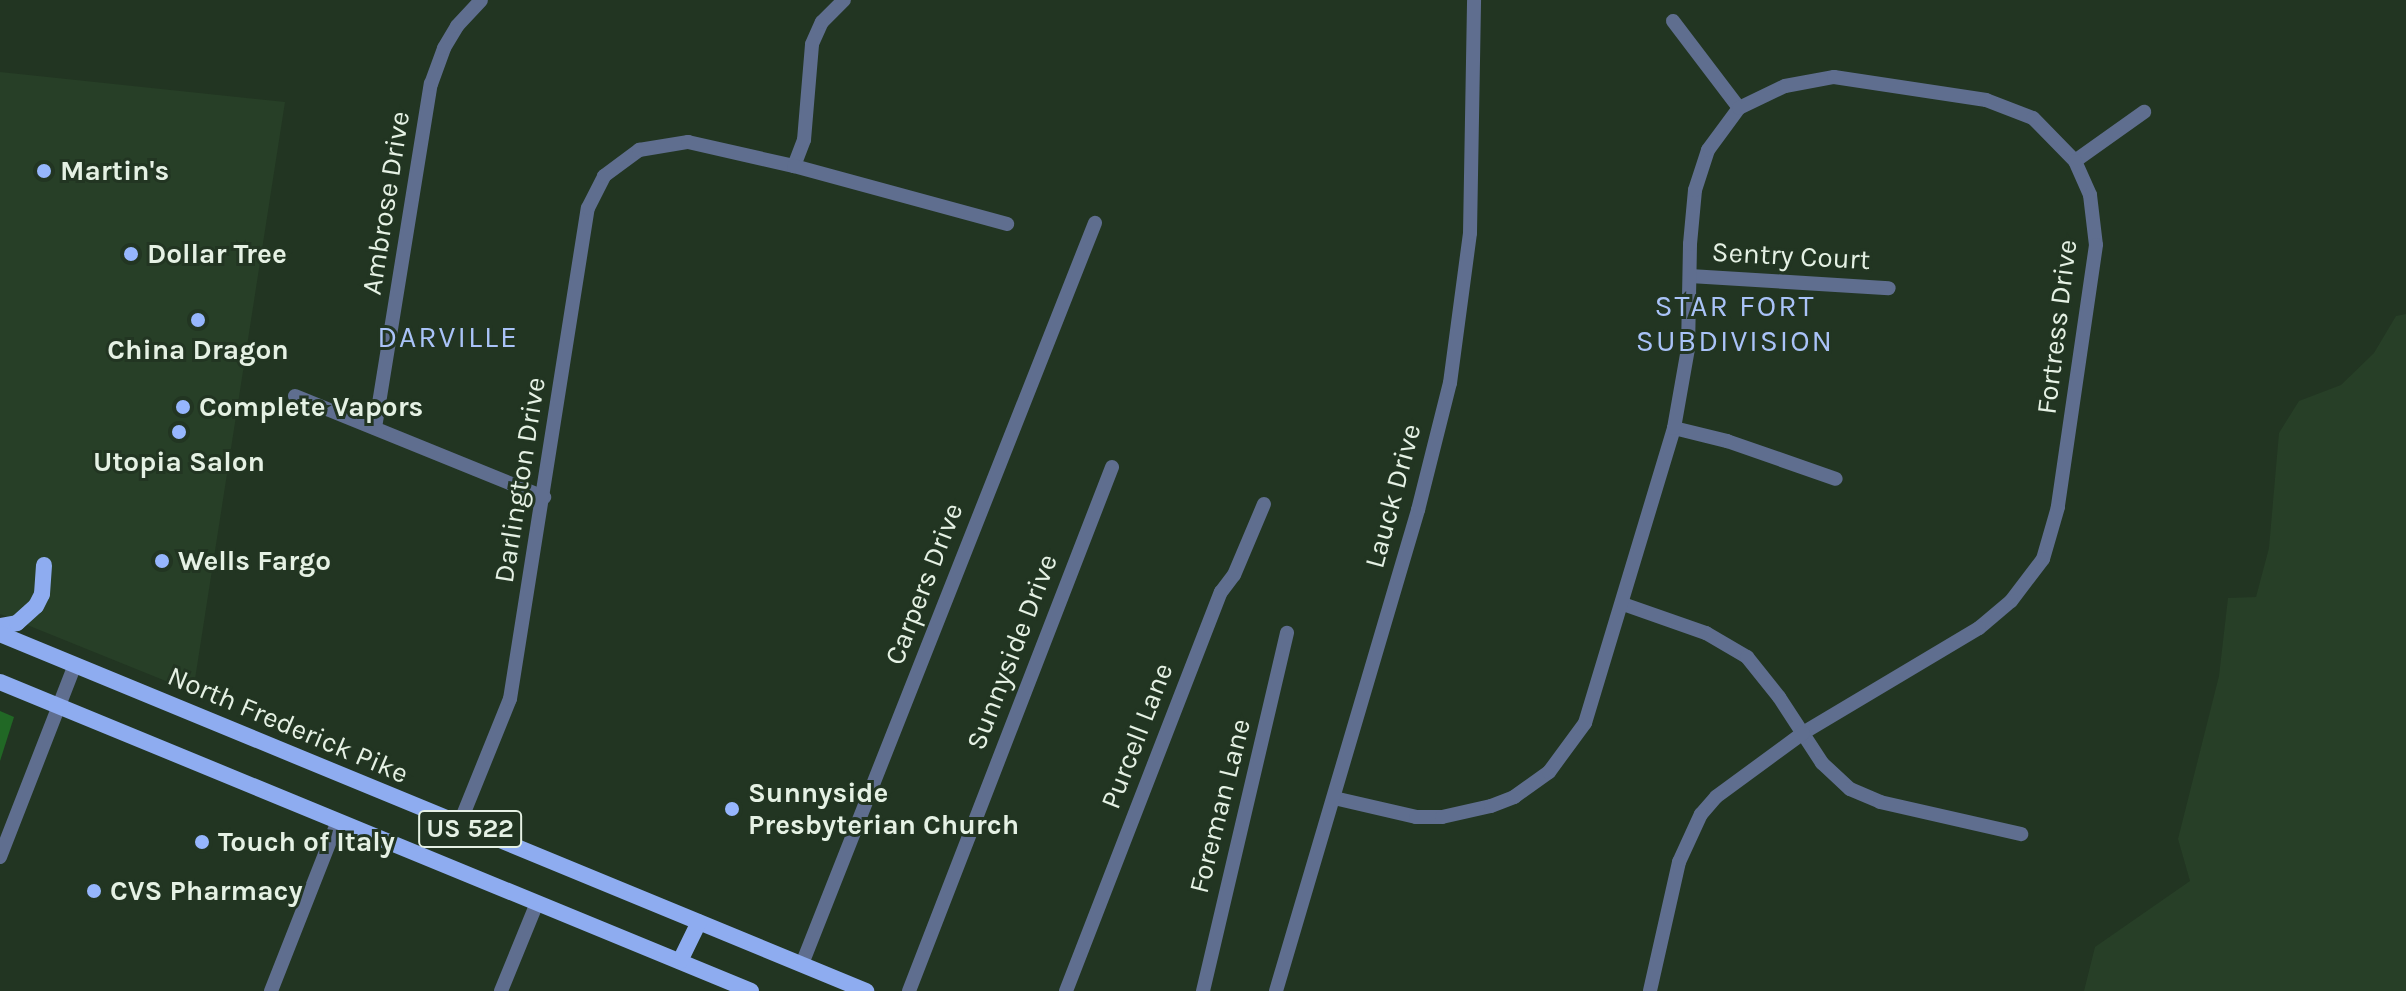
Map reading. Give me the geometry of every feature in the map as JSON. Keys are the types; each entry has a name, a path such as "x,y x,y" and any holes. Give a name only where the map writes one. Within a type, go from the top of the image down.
{"main road":[{"path":"0,626 17,623 36,606 42,594 44,565"},
{"name":"North Frederick Pike","path":"0,634 866,991"},
{"name":"US 522","path":"0,682 751,991"},
{"path":"680,961 699,922"}],"street":[{"name":"Ambrose Drive","path":"375,428 431,84 457,26 481,0"},
{"path":"794,166 804,140 812,44 827,5 844,0"},
{"name":"Lauck Drive","path":"1276,991 1418,510 1454,363 1470,233 1474,0"},
{"path":"1673,21 1739,108"},
{"name":"Fortress Drive","path":"1334,798 1391,814 1442,817 1491,806 1532,786 1561,760 1585,723 1674,428 1688,349 1691,211 1701,167 1717,135 1739,108 1761,95 1808,80 1834,77 1882,82 2012,107 2052,134 2075,161 2090,195 2096,245 2058,507 2043,559 2011,601 1979,628 1803,733 1738,778 1701,814 1679,862 1650,991"},
{"path":"2075,161 2144,112"},
{"name":"Darlington Drive","path":"459,825 510,699 588,208 604,176 639,150 672,142 702,144 1007,224"},
{"name":"Carpers Drive","path":"802,964 1095,223"},
{"name":"Sentry Court","path":"1690,276 1889,288"},
{"path":"295,396 544,497"},
{"path":"1674,428 1727,441 1836,479"},
{"name":"Sunnyside Drive","path":"909,991 1112,467"},
{"name":"Purcell Lane","path":"1066,991 1221,592 1234,575 1264,504"},
{"path":"1623,604 1671,619 1730,644 1762,673 1822,763 1850,789 1880,802 2021,834"},
{"name":"Foreman Lane","path":"1203,991 1287,633"},
{"path":"0,857 75,665"},
{"path":"271,991 338,821"},
{"path":"501,991 537,903"}],"shaded area":[{"path":"0,72 285,102 193,692 0,614"},
{"path":"2406,314 2406,991 2084,991 2095,947 2190,881 2178,839 2219,676 2228,598 2256,597 2269,548 2279,433 2299,401 2341,385 2374,353 2396,316"}],"green space":[{"path":"0,711 14,717 0,761"}],"place":[{"name":"Martin's","path":"44,171"},
{"name":"Dollar Tree","path":"131,254"},
{"name":"China Dragon","path":"198,320"},
{"name":"Complete Vapors","path":"183,407"},
{"name":"Utopia Salon","path":"179,432"},
{"name":"Wells Fargo","path":"162,561"},
{"name":"Sunnyside Presbyterian Church","path":"732,809"},
{"name":"Touch of Italy","path":"202,842"},
{"name":"CVS Pharmacy","path":"94,891"}],"district":[{"name":"STAR FORT SUBDIVISION","path":"1735,323"},
{"name":"DARVILLE","path":"448,337"}]}
